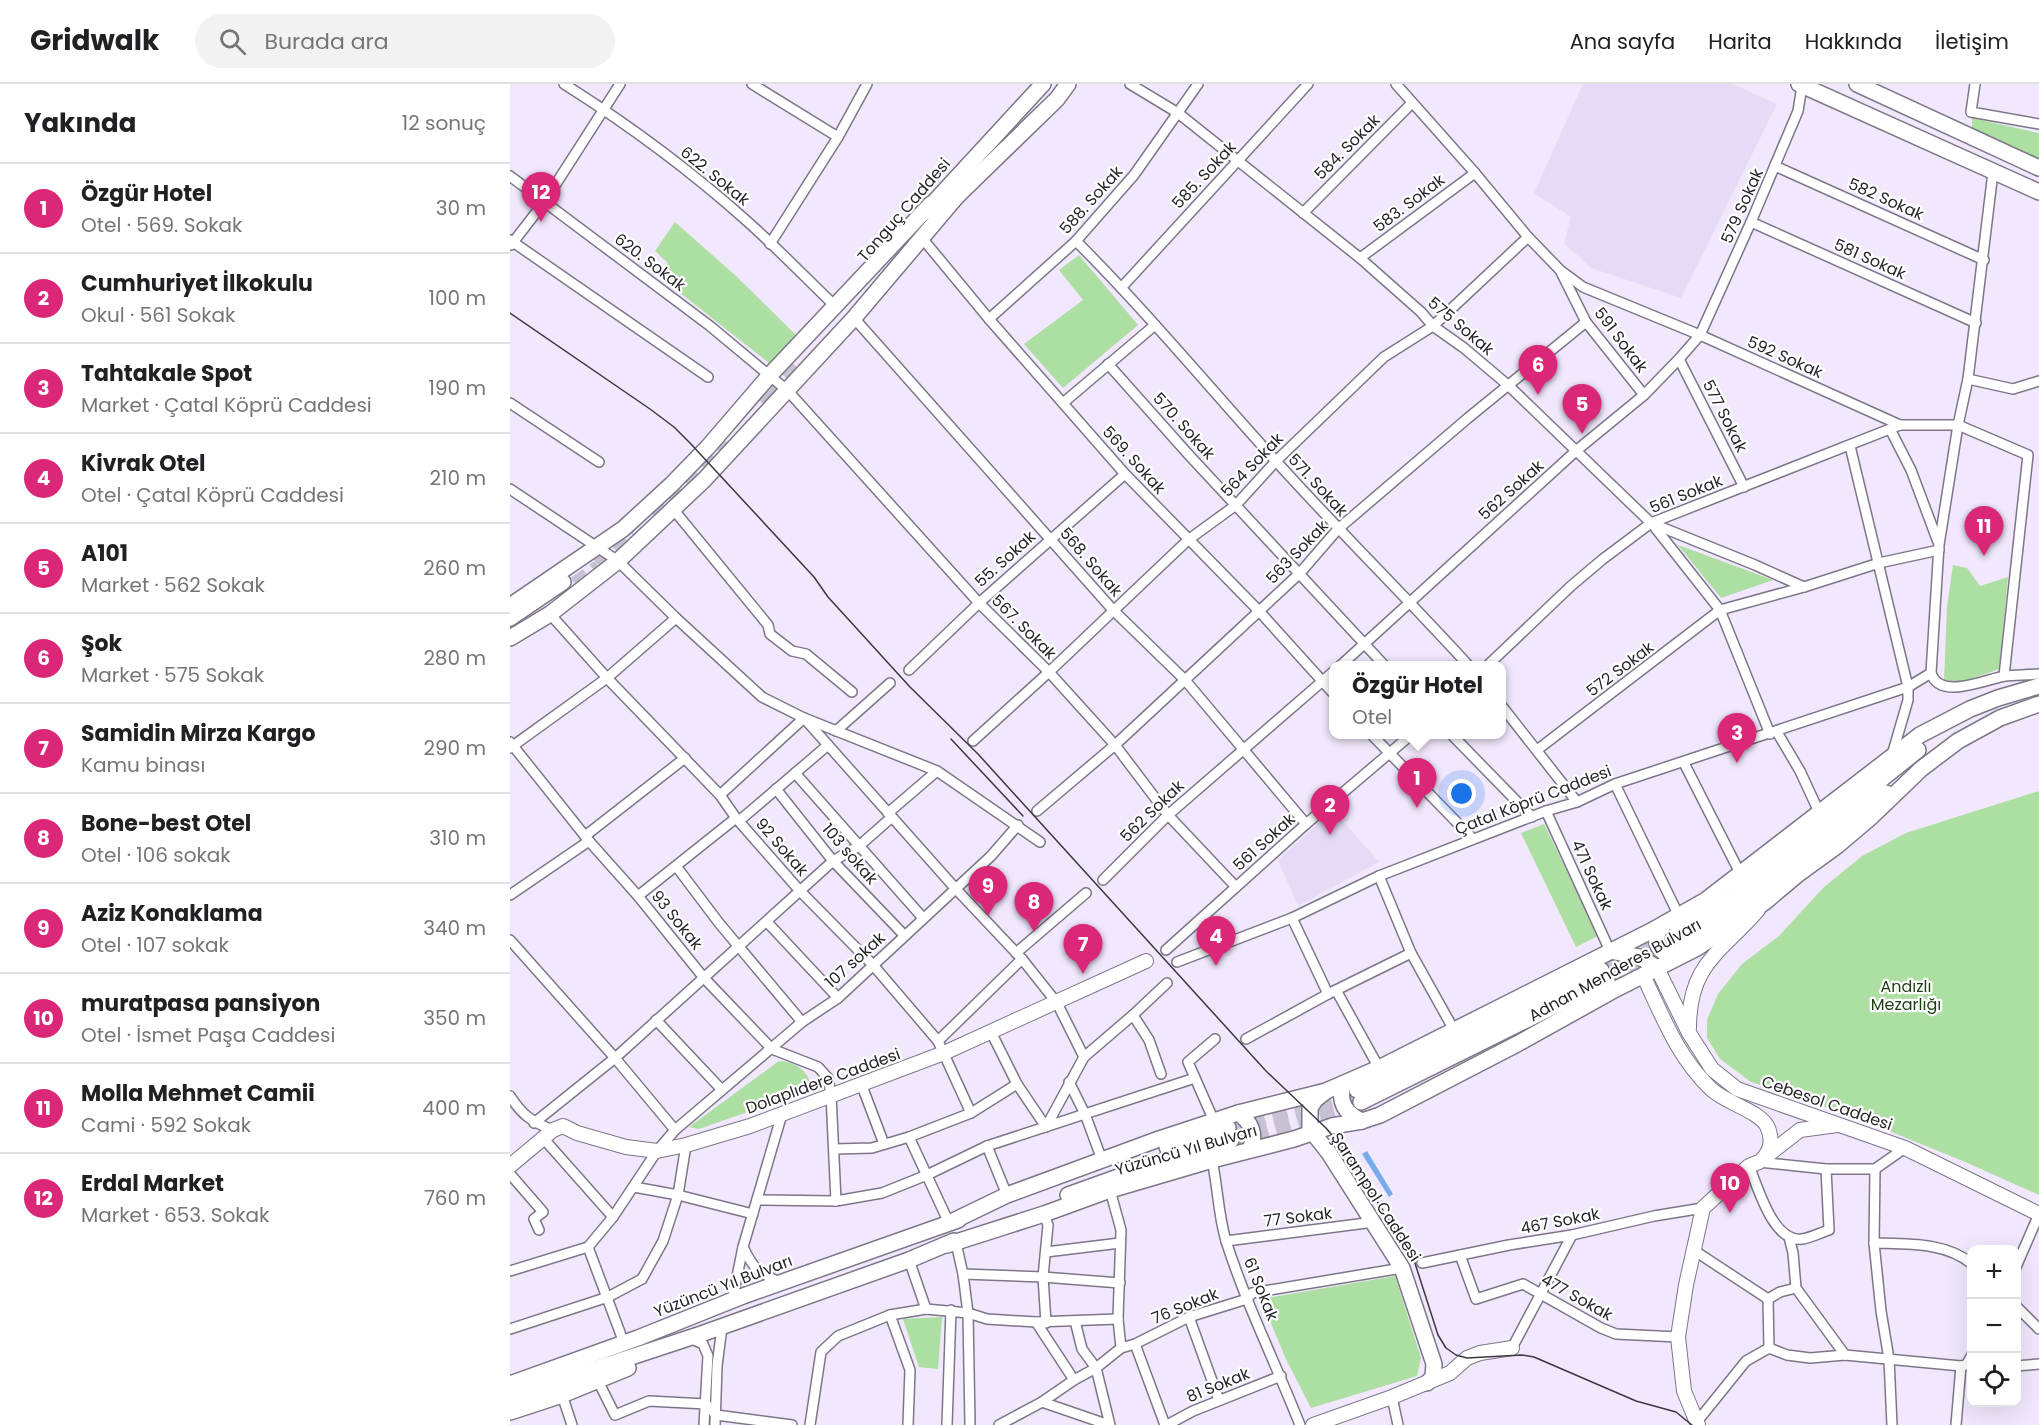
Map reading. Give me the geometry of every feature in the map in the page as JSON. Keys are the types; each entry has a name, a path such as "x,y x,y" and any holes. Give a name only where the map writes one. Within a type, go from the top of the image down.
{"main road":[{"name":"Tonguç Caddesi","path":"915,239 796,364 932,204 1043,84"},
{"path":"510,606 618,561 711,474 854,318 915,239 1057,99 1068,84"},
{"path":"1800,85 2039,192"},
{"path":"1865,86 2039,168"},
{"path":"1993,172 2015,167 2039,176"},
{"path":"510,638 550,614 598,548 623,529 690,466 769,376 932,204"},
{"path":"725,442 761,403"},
{"path":"510,618 574,579"},
{"path":"510,628 574,579"},
{"name":"Adnan Menderes Bulvarı","path":"1303,1098 1326,1091 1354,1092 1608,979 1650,972 1706,900 1920,735 1970,709 2039,686"},
{"name":"Adnan Menderes Bulvarı","path":"1354,1092 1379,1068 1651,931 1678,938 1765,902 1870,818 1921,769 1958,741 2000,718 2039,704"},
{"name":"Adnan Menderes Bulvarı","path":"1678,938 1730,900 1970,709"},
{"path":"1678,938 1728,913 1831,833 1921,769"},
{"path":"1650,972 1640,957 1642,944 1651,931"},
{"path":"1610,951 1640,957"},
{"name":"Adnan Menderes Bulvarı","path":"1332,1126 1362,1121 1380,1115 1506,1050 1608,979"},
{"path":"1312,1133 1309,1120 1310,1108 1315,1100 1326,1091"},
{"path":"1354,1092 1341,1091 1343,1105 1352,1116 1362,1121"},
{"name":"Yüzüncü Yıl Bulvarı","path":"951,1244 1020,1213 1185,1153 1224,1130 1238,1113 1303,1098"},
{"path":"1238,1113 1245,1118 1252,1130 1250,1150"},
{"name":"Yüzüncü Yıl Bulvarı","path":"510,1397 698,1337 951,1244 1110,1190 1294,1139 1332,1126"},
{"name":"Yüzüncü Yıl Bulvarı","path":"949,1223 1007,1195 1102,1160 1224,1130"},
{"name":"Yüzüncü Yıl Bulvarı","path":"510,1384 638,1338 738,1296 1155,1150 1224,1130"},
{"name":"Şarampol Caddesi","path":"1312,1133 1329,1153 1402,1268 1434,1364 1433,1377 1426,1383"},
{"path":"1294,1139 1311,1142 1329,1153"},
{"path":"510,1374 696,1307 738,1296"},
{"path":"510,1412 598,1381 698,1337"}],"street":[{"name":"622. Sokak","path":"564,84 604,109 679,165 749,223 835,306"},
{"path":"620,84 545,201 511,243 708,377"},
{"path":"752,84 838,137"},
{"path":"770,244 838,137 867,84"},
{"name":"575 Sokak","path":"1130,84 1178,113 1360,258 1421,312 1433,326 1464,348 1509,386 1651,523 1804,587"},
{"name":"588. Sokak","path":"989,319 1076,241 1134,175 1198,84"},
{"name":"585. Sokak","path":"1122,287 1308,84"},
{"name":"592 Sokak","path":"1396,84 1476,172 1528,237 1560,270 1584,287 1700,335 1900,425 1958,425 2028,455 2004,676"},
{"path":"1975,84 1971,112 2039,124"},
{"name":"579 Sokak","path":"1700,335 1798,111 1800,85"},
{"name":"584. Sokak","path":"1303,213 1412,104"},
{"name":"582 Sokak","path":"1775,166 1984,260"},
{"name":"583. Sokak","path":"1360,258 1476,172"},
{"path":"1993,172 1968,379 1958,425 1939,547 1931,673 1933,680 1942,686 1952,687 1973,685 2004,676 2039,674"},
{"name":"620. Sokak","path":"510,176 710,326 788,391"},
{"name":"581 Sokak","path":"1751,222 1976,323"},
{"name":"564 Sokak","path":"973,741 1188,540 1236,505 1276,461 1384,357 1433,326 1528,237"},
{"name":"569. Sokak","path":"915,239 989,319 1125,474 1259,612 1329,689"},
{"name":"571. Sokak","path":"1076,241 1122,287 1338,529 1464,661"},
{"name":"591 Sokak","path":"1560,270 1586,322 1644,395"},
{"name":"568. Sokak","path":"854,318 1113,610 1185,680 1306,824"},
{"name":"563 Sokak","path":"1037,811 1115,745 1259,612 1300,573 1338,529 1468,418 1586,322"},
{"path":"1063,403 1155,325"},
{"name":"562 Sokak","path":"1345,661 1577,450 1644,395 1700,335"},
{"name":"577 Sokak","path":"1679,359 1744,487"},
{"name":"570. Sokak","path":"1108,364 1188,454 1380,661"},
{"path":"1968,379 2013,389 2039,381"},
{"name":"567. Sokak","path":"788,391 979,603 1048,672 1115,745 1168,815 1236,887"},
{"path":"510,403 599,462"},
{"name":"561 Sokak","path":"1492,661 1571,586 1651,523 1900,425"},
{"path":"1890,429 1911,470 1939,547"},
{"path":"1850,446 1908,687 1908,700 1891,757"},
{"name":"55. Sokak","path":"909,670 1050,538 1125,474"},
{"path":"510,489 618,561 762,697 804,718 937,771 1040,842"},
{"path":"673,509 768,626 770,634 792,651 806,654 852,692"},
{"path":"1651,523 1720,610 1773,733 1800,771 1819,812"},
{"path":"1720,610 1939,547"},
{"name":"572 Sokak","path":"1537,750 1720,610"},
{"name":"92 Sokak","path":"550,614 720,795 737,820 800,891 873,965 941,1047 971,1113"},
{"path":"511,745 608,678 676,618"},
{"name":"Çatal Köprü Caddesi","path":"1177,962 1292,918 1379,876 1546,811 1578,801 1615,784 1908,687 1931,673"},
{"name":"562 Sokak","path":"1103,880 1168,815 1329,675"},
{"path":"836,730 890,683"},
{"path":"1506,711 1578,801"},
{"path":"804,718 955,888 1019,956 1057,1002 1084,1057"},
{"path":"720,795 804,718"},
{"path":"1375,739 1473,839"},
{"name":"561 Sokak","path":"1166,950 1306,824 1407,739"},
{"path":"1455,739 1532,817"},
{"name":"93 Sokak","path":"511,745 704,978 772,1049 818,1067 828,1078 831,1095"},
{"path":"638,896 737,820 828,745"},
{"path":"510,895 587,838 685,758"},
{"path":"1684,763 1741,875"},
{"path":"534,1123 615,1058 833,861 859,846 937,771"},
{"path":"795,773 923,918"},
{"path":"1615,784 1677,912"},
{"name":"103 sokak","path":"776,789 833,861 904,935"},
{"name":"471 Sokak","path":"1546,811 1610,951"},
{"name":"107 sokak","path":"588,1247 614,1217 657,1150 675,1130 802,1022 837,998 991,856 1018,825"},
{"path":"676,866 802,1022"},
{"path":"1379,876 1412,953 1454,1030"},
{"path":"941,1047 1019,956 1086,894"},
{"path":"1689,1033 1689,1010 1700,973 1765,902"},
{"path":"1292,918 1332,992 1379,1068"},
{"path":"767,921 837,998"},
{"path":"510,940 615,1058 675,1130"},
{"path":"1245,1039 1332,992 1412,953"},
{"name":"Dolaplıdere Caddesi","path":"548,1134 563,1126 577,1133 627,1147 657,1150 686,1145 750,1126 831,1095 862,1086 941,1047 991,1032 1146,961"},
{"name":"Cebesol Caddesi","path":"1650,972 1712,1069 1737,1089 1905,1148 2039,1214"},
{"name":"Cebesol Caddesi","path":"1650,972 1655,1000 1676,1045 1692,1069 1726,1101 1761,1117 1768,1127 1771,1139 1768,1153 1754,1164"},
{"path":"1608,979 1638,989 1655,1000"},
{"path":"1046,1127 1084,1057 1167,983"},
{"path":"1133,1015 1149,1040 1161,1074"},
{"path":"656,1020 722,1090"},
{"path":"991,1032 1017,1084 1046,1127"},
{"path":"1215,1039 1188,1062 1224,1130"},
{"path":"757,1200 836,1201 882,1193 927,1175 987,1146 1195,1078"},
{"path":"1069,1082 1085,1114 1102,1160"},
{"path":"834,1149 872,1148 909,1137 971,1113 1017,1084"},
{"path":"862,1086 884,1144"},
{"path":"831,1095 836,1201"},
{"path":"510,1096 513,1106 548,1134 614,1217"},
{"path":"738,1296 743,1247 782,1114"},
{"path":"1697,1424 1684,1390 1678,1337 1686,1285 1703,1208 1754,1164 1800,1130 1840,1124"},
{"path":"510,1166 548,1134"},
{"path":"909,1137 949,1223"},
{"path":"510,1329 608,1297 642,1279 663,1241 678,1195 686,1145"},
{"path":"987,1146 1007,1195"},
{"path":"1754,1164 1826,1169 1875,1169 1905,1148"},
{"name":"61 Sokak","path":"1212,1160 1217,1205 1226,1241 1247,1299 1300,1425"},
{"path":"1754,1164 1770,1216 1776,1226 1789,1237 1801,1240 1828,1230 1826,1169"},
{"path":"1875,1169 1874,1242 1881,1311 1889,1359 1892,1425"},
{"path":"510,1174 543,1212 534,1220 539,1230"},
{"path":"634,1187 678,1195 753,1214"},
{"path":"1110,1190 1120,1230 1118,1319 1121,1348"},
{"name":"467 Sokak","path":"1422,1263 1703,1208"},
{"path":"1044,1214 1048,1225 1041,1323 1074,1380"},
{"path":"2021,1255 2039,1214"},
{"name":"77 Sokak","path":"1226,1241 1374,1222"},
{"path":"1312,1425 1392,1397 1450,1373 1467,1358 1480,1353 1512,1348 1572,1235"},
{"path":"1789,1237 1796,1288 1845,1355"},
{"path":"1874,1242 1920,1244 1962,1256 1967,1260"},
{"path":"1046,1252 1120,1243"},
{"path":"951,1244 963,1275 968,1312 969,1425"},
{"path":"510,1271 588,1247 621,1335"},
{"path":"743,1247 751,1264 760,1273 780,1283"},
{"path":"1695,1251 1768,1299"},
{"name":"477 Sokak","path":"1460,1255 1476,1299 1523,1284 1601,1328 1616,1334 1678,1337"},
{"path":"909,1260 926,1309"},
{"name":"76 Sokak","path":"1002,1425 1096,1368 1121,1348 1136,1344 1189,1317 1247,1299 1252,1293 1402,1268"},
{"path":"963,1275 1043,1277 1120,1283"},
{"path":"1768,1299 1780,1292 1796,1288"},
{"path":"1768,1299 1769,1348"},
{"path":"810,1425 821,1352 837,1336 890,1315 926,1309 968,1312 987,1319 1041,1323 1118,1319"},
{"path":"947,1425 951,1310"},
{"path":"2021,1311 2039,1329"},
{"path":"890,1315 910,1370 908,1425"},
{"path":"1189,1317 1219,1400"},
{"path":"1075,1321 1082,1349 1096,1368 1110,1425"},
{"path":"715,1425 717,1366 722,1327"},
{"path":"698,1337 708,1356 704,1425"},
{"path":"1136,1344 1166,1425"},
{"path":"1769,1348 1787,1355 1810,1358 1845,1355 1961,1366 1967,1363"},
{"path":"1697,1424 1746,1361 1769,1348"},
{"path":"2021,1366 2039,1364"},
{"path":"1956,1425 1961,1366"},
{"name":"81 Sokak","path":"1166,1425 1193,1411 1281,1376"},
{"path":"598,1381 615,1415 649,1401 706,1404 716,1414 792,1425"},
{"path":"562,1395 572,1425"},
{"path":"1392,1397 1398,1425"},
{"path":"1042,1402 1110,1425"}],"shaded area":[{"path":"1583,84 1733,84 1777,104 1681,298 1591,268 1564,243 1571,217 1534,193"},
{"path":"1333,810 1379,862 1298,906 1278,860"}],"green space":[{"path":"1972,118 2039,133 2039,159 1972,130"},
{"path":"675,222 736,276 799,338 774,367 655,273 668,263 655,251"},
{"path":"1079,255 1138,325 1063,388 1024,344 1083,300 1059,270"},
{"path":"1678,545 1773,580 1721,598"},
{"path":"1953,565 1967,568 1980,586 2008,577 1999,669 1960,683 1944,681 1947,606"},
{"name":"Andızlı Mezarlığı","path":"2039,791 2039,1195 1847,1114 1751,1082 1720,1059 1707,1038 1707,1020 1718,994 1742,964 1779,936 1823,888 1862,856 1906,833"},
{"path":"1544,824 1598,936 1576,947 1521,833"},
{"path":"779,1061 790,1063 804,1071 810,1086 756,1109 699,1129 689,1127"},
{"path":"1395,1276 1421,1358 1417,1376 1311,1408 1285,1357 1261,1299"},
{"path":"942,1317 938,1369 919,1367 903,1319"}],"water":[{"path":"1367,1151 1393,1194 1389,1197 1362,1154"}],"tunnel":[{"path":"772,396 799,366"},
{"path":"759,400 776,382"},
{"path":"655,517 728,444"},
{"path":"594,560 631,530"},
{"path":"575,584 599,567"},
{"path":"1601,970 1677,932"},
{"path":"1607,980 1674,947"},
{"path":"1228,1128 1351,1092"},
{"path":"1231,1140 1355,1104"}],"tram line":[{"path":"510,313 674,427 814,577 828,597 910,687 978,754 1266,1071 1326,1128 1342,1147 1413,1257 1438,1335 1446,1348 1456,1355 1467,1358 1522,1355 1534,1357 1636,1401 1676,1412 1692,1425"},
{"path":"951,739 1023,816"}],"place":[{"name":"Erdal Market","path":"541,222"},
{"name":"Şok","path":"1538,395"},
{"name":"A101","path":"1582,434"},
{"name":"Molla Mehmet Camii","path":"1984,556"},
{"name":"Tahtakale Spot","path":"1737,763"},
{"name":"Özgür Hotel","path":"1417,808"},
{"name":"Cumhuriyet İlkokulu","path":"1330,835"},
{"name":"Aziz Konaklama","path":"988,916"},
{"name":"Bone-best Otel","path":"1034,932"},
{"name":"Kivrak Otel","path":"1216,966"},
{"name":"Samidin Mirza Kargo","path":"1083,974"},
{"name":"muratpasa pansiyon","path":"1730,1213"}]}
